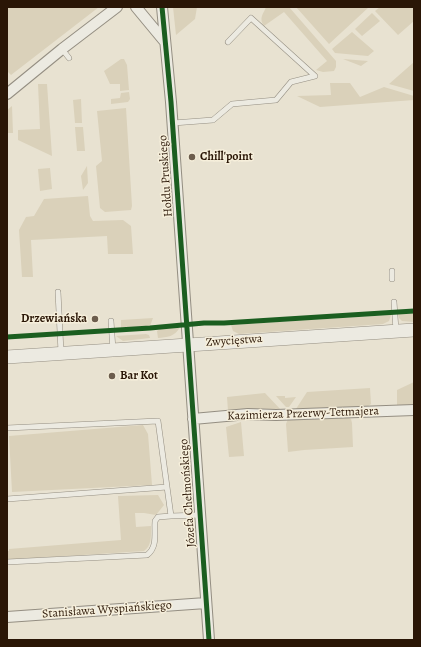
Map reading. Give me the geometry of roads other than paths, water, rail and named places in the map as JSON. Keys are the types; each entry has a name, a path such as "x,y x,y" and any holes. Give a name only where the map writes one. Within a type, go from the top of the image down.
{"street":[{"path":"7,94 117,7"},
{"path":"136,7 165,42"},
{"name":"Hołdu Pruskiego","path":"162,7 173,123 188,344"},
{"name":"Zwycięstwa","path":"7,357 414,330"},
{"name":"Józefa Chełmońskiego","path":"188,344 192,419 209,640"},
{"name":"Kazimierza Przerwy-Tetmajera","path":"192,419 248,414 276,415 414,410"},
{"name":"Stanisława Wyspiańskiego","path":"7,617 206,603"}],"lane":[{"path":"173,123 213,120 232,104 276,100 291,82 315,76 251,18 228,42"},
{"path":"62,49 69,58"},
{"path":"392,271 392,279"},
{"path":"58,292 61,353"},
{"path":"394,302 396,331"},
{"path":"112,321 113,350"},
{"path":"7,428 158,421 171,516"},
{"path":"7,499 167,487"},
{"path":"7,562 147,555 152,551 155,543 155,521 158,518 200,515"}],"place":[{"name":"Chill'point","path":"192,157"},
{"name":"Drzewiańska","path":"95,319"},
{"name":"Bar Kot","path":"112,376"}]}
